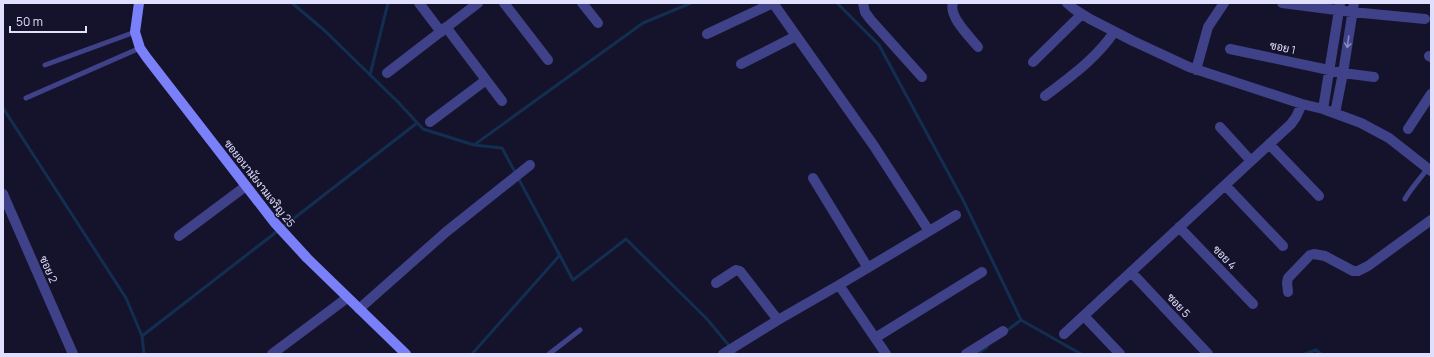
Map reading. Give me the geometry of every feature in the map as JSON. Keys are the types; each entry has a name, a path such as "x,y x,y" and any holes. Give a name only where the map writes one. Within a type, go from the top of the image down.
{"street":[{"name":"ซอยอนามัยงามเจริญ 25","path":"139,3 135,32 140,48 274,222 307,258 406,354"},
{"path":"419,3 444,29 502,101"},
{"path":"386,72 478,3"},
{"path":"504,3 548,60"},
{"path":"582,3 598,23"},
{"path":"707,34 773,3 874,146 929,231"},
{"path":"863,3 865,12 922,77"},
{"path":"952,3 954,16 978,47"},
{"path":"1067,3 1082,14 1114,32 1196,70 1335,113 1375,130 1389,138 1429,169"},
{"path":"1196,70 1208,27 1224,3"},
{"path":"1282,3 1353,7 1425,19"},
{"path":"1323,109 1340,6"},
{"path":"1335,113 1353,7"},
{"path":"1033,62 1082,14"},
{"path":"1045,96 1081,68 1108,42 1114,32"},
{"path":"741,64 796,36"},
{"name":"ซอย 1","path":"1230,49 1343,73 1374,77"},
{"path":"430,122 486,80"},
{"path":"1408,129 1431,94"},
{"path":"1064,334 1291,124 1302,104"},
{"path":"1220,128 1251,161"},
{"path":"1269,144 1319,196"},
{"path":"359,309 446,232 530,165"},
{"path":"813,178 868,268"},
{"path":"1225,185 1283,246"},
{"path":"179,236 246,186"},
{"name":"ซอย 2","path":"3,194 73,354"},
{"path":"723,354 956,215"},
{"path":"1288,292 1288,278 1310,255 1319,254 1358,271 1368,266 1431,220"},
{"name":"ซอย 4","path":"1179,227 1253,304"},
{"path":"716,283 736,270 740,270 778,320"},
{"path":"875,338 982,272"},
{"name":"ซอย 5","path":"1131,272 1208,354"},
{"path":"839,285 886,354"},
{"path":"272,354 347,298"},
{"path":"1084,316 1120,354"},
{"path":"966,354 1003,331"}],"lane":[{"path":"45,65 135,32"},
{"path":"26,98 140,48"},
{"path":"1405,199 1412,188 1429,169"},
{"path":"548,354 580,330"}],"waterway":[{"path":"292,3 324,30 398,102 423,129 474,145"},
{"path":"370,75 388,3"},
{"path":"691,3 643,23 474,145 502,148 573,280 626,239 707,319 736,354"},
{"path":"837,3 879,45 963,200 1021,320 1081,354"},
{"path":"3,108 126,298 142,336 144,354"},
{"path":"142,336 417,123"},
{"path":"472,354 560,255"},
{"path":"1005,332 1021,320"},
{"path":"977,354 987,347"},
{"path":"1305,354 1316,350 1321,354"}]}
